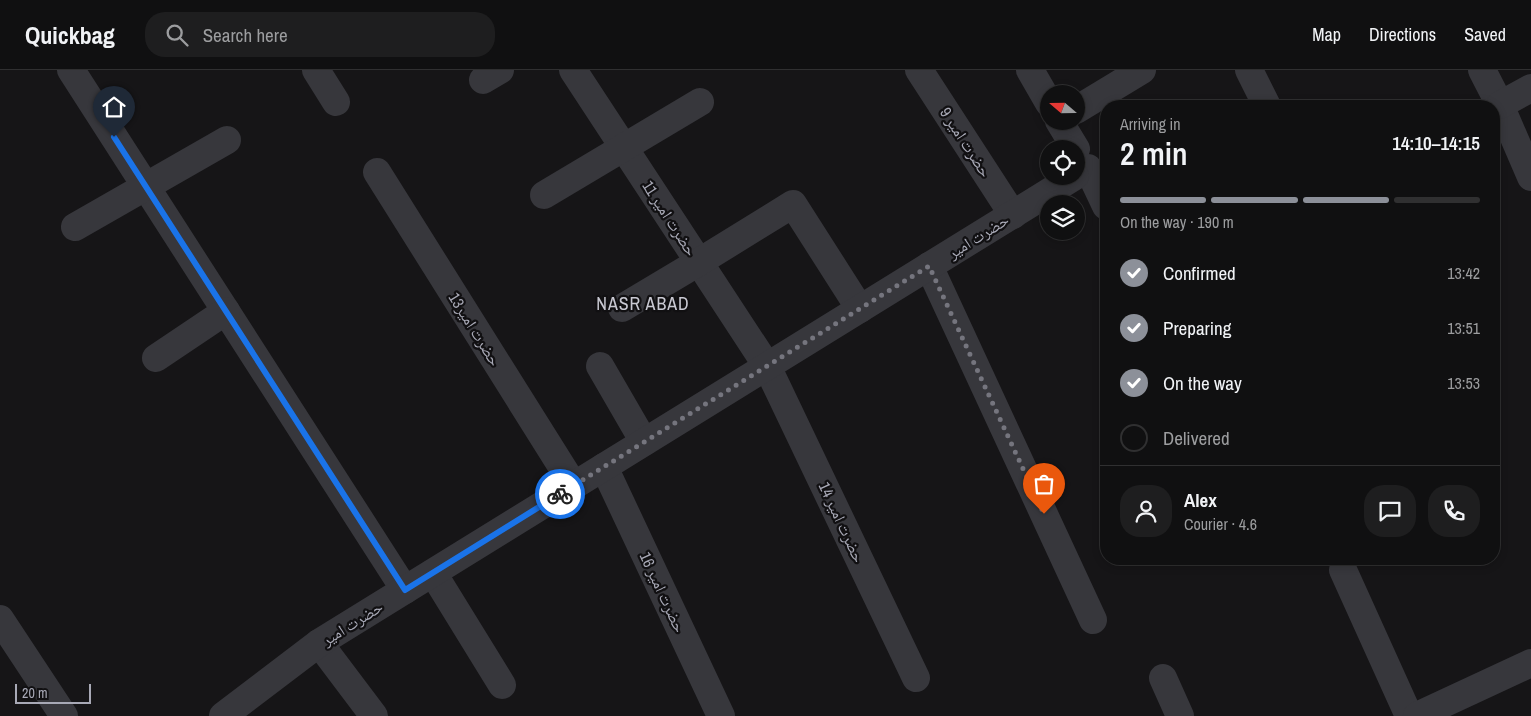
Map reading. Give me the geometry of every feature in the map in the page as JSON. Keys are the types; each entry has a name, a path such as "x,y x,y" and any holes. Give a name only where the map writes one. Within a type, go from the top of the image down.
{"street":[{"path":"71,70 405,590"},
{"path":"316,70 336,102"},
{"name":"حضرت امیر 11","path":"573,70 768,366"},
{"name":"حضرت امیر 9","path":"919,70 1013,215"},
{"path":"1030,70 1040,87"},
{"path":"1085,105 1142,70"},
{"path":"1249,70 1263,100"},
{"path":"1482,70 1497,100"},
{"path":"1531,88 1500,105 1531,177"},
{"path":"544,195 700,102"},
{"path":"75,227 228,140"},
{"name":"حضرت امیر13","path":"377,172 574,486"},
{"path":"1085,174 1100,197"},
{"name":"حضرت امیر","path":"223,716 319,643 1013,215 1051,185"},
{"path":"622,308 793,204 860,309"},
{"path":"929,266 1092,620"},
{"path":"156,358 226,311"},
{"path":"600,366 644,442"},
{"name":"حضرت امیر 14","path":"768,366 916,678"},
{"name":"حضرت امیر 16","path":"604,467 721,716"},
{"path":"1343,570 1409,716"},
{"path":"433,573 502,685"},
{"path":"0,619 64,716"},
{"path":"319,643 374,716"},
{"path":"1417,716 1531,663"},
{"path":"1162,678 1180,716"}],"way so far":[{"path":"560,494 929,266 1044,514"}],"district":[{"name":"NASR ABAD","path":"643,304"}],"route":[{"path":"114,137 405,590 560,494"}]}
